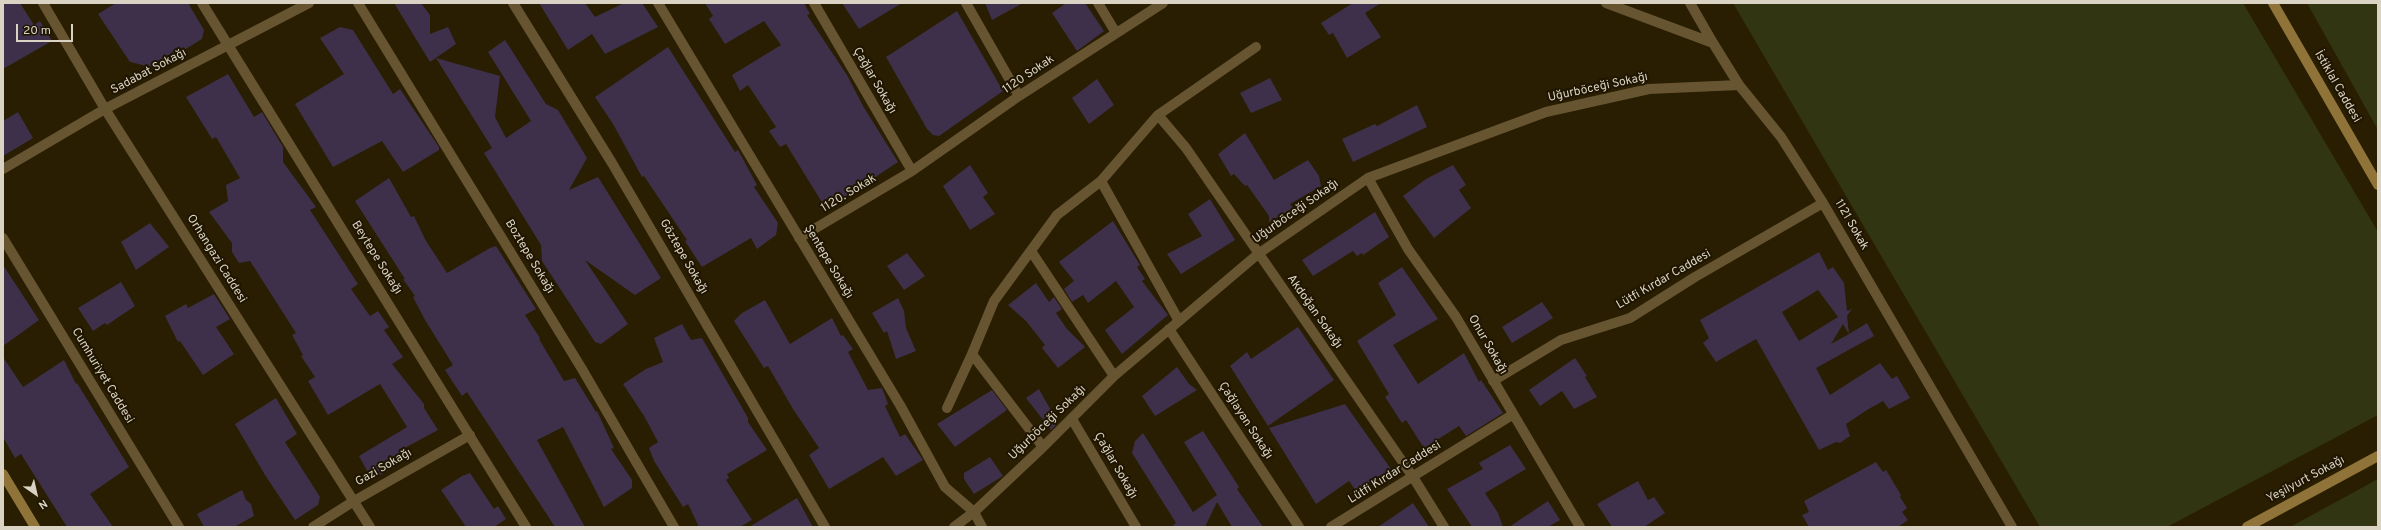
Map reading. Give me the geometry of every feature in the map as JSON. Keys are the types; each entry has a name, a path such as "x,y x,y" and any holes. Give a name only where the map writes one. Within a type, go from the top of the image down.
{"main road":[{"name":"İstiklal Caddesi","path":"2273,3 2378,185"},
{"name":"Yeşilyurt Sokağı","path":"2247,527 2378,456"},
{"path":"3,474 35,527"}],"street":[{"name":"Orhangazi Caddesi","path":"43,3 106,109 370,527"},
{"name":"Beytepe Sokağı","path":"202,3 470,434 526,527"},
{"name":"Sadabat Sokağı","path":"3,169 106,109 309,3"},
{"name":"Boztepe Sokağı","path":"358,3 582,369 674,527"},
{"name":"Göztepe Sokağı","path":"513,3 612,163 825,527"},
{"name":"Şentepe Sokağı","path":"658,3 900,405 945,488 974,512 982,527"},
{"name":"Çağlar Sokağı","path":"814,3 912,172"},
{"path":"966,3 1019,96"},
{"path":"1098,3 1116,33"},
{"name":"1120 Sokak","path":"912,172 1019,96 1163,3"},
{"path":"1606,3 1713,43"},
{"name":"1121 Sokak","path":"1690,3 1739,85 1781,137 1823,203 2012,527"},
{"path":"947,408 994,301 1057,215 1101,181 1158,115 1256,48"},
{"name":"Uğurböceği Sokağı","path":"954,527 974,512 1043,447 1114,376 1258,254 1368,178 1546,112 1649,89 1739,85"},
{"name":"Akdoğan Sokağı","path":"1158,115 1186,148 1413,477 1444,527"},
{"name":"1120. Sokak","path":"799,238 912,172"},
{"name":"Onur Sokağı","path":"1368,178 1408,249 1456,317 1512,415 1580,527"},
{"path":"1101,181 1179,321"},
{"name":"Lütfi Kırdar Caddesi","path":"1493,381 1561,340 1630,318 1823,203"},
{"name":"Cumhuriyet Caddesi","path":"3,238 179,527"},
{"path":"1031,251 1114,376"},
{"name":"Çağlayan Sokağı","path":"1169,330 1299,527"},
{"path":"972,354 1043,447"},
{"name":"Lütfi Kırdar Caddesi","path":"1332,527 1512,415"},
{"name":"Çağlar Sokağı","path":"1072,419 1136,527"},
{"name":"Gazi Sokağı","path":"313,527 354,501 470,434"}],"green space":[{"path":"1733,3 2243,3 2378,232 2378,415 2167,527 2040,527"},
{"path":"2307,3 2378,3 2378,130"},
{"path":"2378,479 2378,527 2290,527"}],"building":[{"path":"3,3 20,3 34,25 40,21 52,41 3,69"},
{"path":"116,3 188,3 204,30 202,39 179,53 177,49 151,67 130,62 98,14"},
{"path":"394,3 421,3 430,15 430,34 448,27 456,44 430,62"},
{"path":"539,3 585,3 595,17 624,3 642,3 658,27 605,54 592,34 568,50"},
{"path":"705,3 804,3 810,14 807,15 847,75 863,106 898,162 832,206 823,204 786,144 780,147 769,131 776,127 748,85 740,91 732,75 781,45 764,21 725,44 709,19 713,16"},
{"path":"842,3 902,3 859,29"},
{"path":"985,3 1023,3 992,20"},
{"path":"1066,3 1085,3 1104,31 1077,51 1052,13"},
{"path":"1353,3 1381,3 1365,13 1381,37 1347,58 1333,33 1329,35 1321,23"},
{"path":"957,11 1003,91 939,136 933,135 927,129 886,57"},
{"path":"340,27 353,30 393,94 400,89 439,147 439,150 403,172 382,141 333,167 295,104 344,74 320,38"},
{"path":"505,40 546,104 558,110 587,158 569,190 598,177 661,278 635,295 585,260 628,324 601,344 595,342 542,261 541,245 484,153 492,148 436,58 500,76 495,117 506,138 531,121 488,52"},
{"path":"668,47 735,152 738,150 757,185 754,187 778,223 776,235 757,249 751,238 702,267 685,241 687,240 644,176 642,177 613,124 595,97"},
{"path":"228,74 254,117 262,112 283,147 283,162 316,207 310,210 358,284 351,289 370,316 378,311 389,327 384,330 403,357 392,364 424,404 424,408 438,430 399,451 405,460 372,480 359,456 407,427 380,384 328,415 308,381 315,377 301,356 303,355 292,335 296,333 250,261 239,263 232,252 232,243 209,212 228,201 226,185 240,178 216,137 212,139 186,97"},
{"path":"1270,78 1282,100 1251,113 1240,93"},
{"path":"1097,79 1114,105 1089,124 1072,98"},
{"path":"1417,105 1427,127 1353,162 1342,139 1375,124 1377,126"},
{"path":"18,112 33,138 3,156 3,121"},
{"path":"1245,133 1274,180 1308,160 1319,176 1321,186 1290,204 1293,208 1269,222 1269,216 1247,185 1245,186 1234,174 1231,176 1218,154"},
{"path":"970,165 988,193 983,197 995,214 970,230 943,186"},
{"path":"1453,165 1466,185 1459,190 1471,208 1434,238 1403,196 1426,179"},
{"path":"389,178 411,217 414,216 426,241 447,273 496,246 536,309 525,315 540,338 539,339 564,381 575,378 596,412 597,411 614,448 611,449 632,480 632,488 604,507 563,427 537,440 585,527 555,527 467,392 462,396 445,370 453,365 425,320 413,297 415,296 403,279 405,279 355,201"},
{"path":"1210,199 1235,240 1181,274 1167,254 1202,236 1188,214"},
{"path":"1375,212 1389,237 1363,255 1362,253 1357,256 1353,251 1313,276 1302,260"},
{"path":"1113,221 1140,265 1137,267 1145,279 1142,281 1168,315 1122,354 1105,330 1134,307 1116,281 1088,303 1083,295 1072,302 1064,289 1074,281 1059,262"},
{"path":"150,223 169,247 136,270 121,242"},
{"path":"1819,252 1828,270 1833,267 1844,283 1847,311 1852,309 1847,316 1849,334 1867,323 1874,336 1816,368 1830,395 1880,363 1892,379 1897,376 1910,398 1889,409 1883,401 1867,410 1846,424 1850,436 1840,443 1836,442 1819,450 1756,339 1716,362 1703,343 1709,338 1700,320","holes":["1818,290 1838,317 1799,341 1782,312","1843,324 1849,334 1831,344"]},
{"path":"907,253 925,276 904,290 887,266"},
{"path":"3,265 39,320 3,346"},
{"path":"1402,267 1438,319 1393,345 1418,384 1464,353 1479,382 1481,380 1503,413 1466,436 1459,426 1424,448 1406,420 1402,423 1385,397 1389,394 1357,341 1396,315 1378,283"},
{"path":"121,282 135,306 107,325 105,323 93,331 78,308"},
{"path":"1036,283 1049,302 1054,297 1062,309 1056,313 1067,329 1085,347 1058,368 1042,348 1045,345 1026,321 1008,305"},
{"path":"214,294 230,319 216,327 234,354 203,375 180,341 178,342 165,316 186,304 188,308"},
{"path":"898,298 904,311 906,328 916,351 896,359 887,331 884,333 872,313"},
{"path":"765,300 790,344 832,318 841,336 843,335 853,349 848,352 868,390 882,388 888,404 885,406 900,437 905,434 923,460 896,476 883,457 829,489 809,455 819,448 793,409 768,366 764,368 734,321 742,313"},
{"path":"1542,302 1553,318 1512,343 1502,327"},
{"path":"682,324 691,340 702,338 748,418 748,422 767,450 727,474 729,478 726,480 752,520 740,527 699,527 688,504 683,507 654,461 649,448 658,442 644,416 623,384 646,369 663,362 654,338"},
{"path":"1298,327 1334,380 1268,426 1230,366 1247,352 1251,359"},
{"path":"3,357 23,387 64,360 76,384 77,383 129,467 90,494 113,527 67,527 21,454 15,458 3,437"},
{"path":"1575,358 1587,376 1585,377 1597,397 1574,409 1562,391 1540,406 1529,390"},
{"path":"1177,367 1189,384 1197,390 1155,416 1142,396"},
{"path":"1039,389 1058,423 1051,430 1026,398"},
{"path":"992,390 1007,410 955,447 937,424"},
{"path":"276,398 297,434 285,442 320,497 318,505 295,520 265,475 235,424"},
{"path":"1345,404 1391,469 1356,491 1349,481 1316,504 1269,428"},
{"path":"1203,431 1239,487 1237,489 1263,527 1232,527 1217,502 1205,527 1171,527 1176,523 1132,453 1135,441 1143,433 1193,512 1217,495 1184,442"},
{"path":"1510,445 1526,469 1485,493 1498,513 1503,527 1472,527 1447,489 1483,469 1479,463"},
{"path":"990,457 1003,476 974,494 964,479 964,473"},
{"path":"1876,462 1883,472 1886,470 1901,495 1900,497 1907,508 1902,512 1908,520 1898,527 1809,527 1802,515 1809,512 1804,501"},
{"path":"470,473 494,509 498,506 506,519 494,527 466,527 441,490 462,476"},
{"path":"1638,481 1648,500 1654,497 1665,513 1644,527 1612,527 1597,504"},
{"path":"242,490 246,500 251,504 254,516 234,527 204,527 197,514"},
{"path":"797,498 813,527 749,527"},
{"path":"1548,501 1560,520 1548,527 1509,527"},
{"path":"1413,503 1429,527 1378,527"}]}
